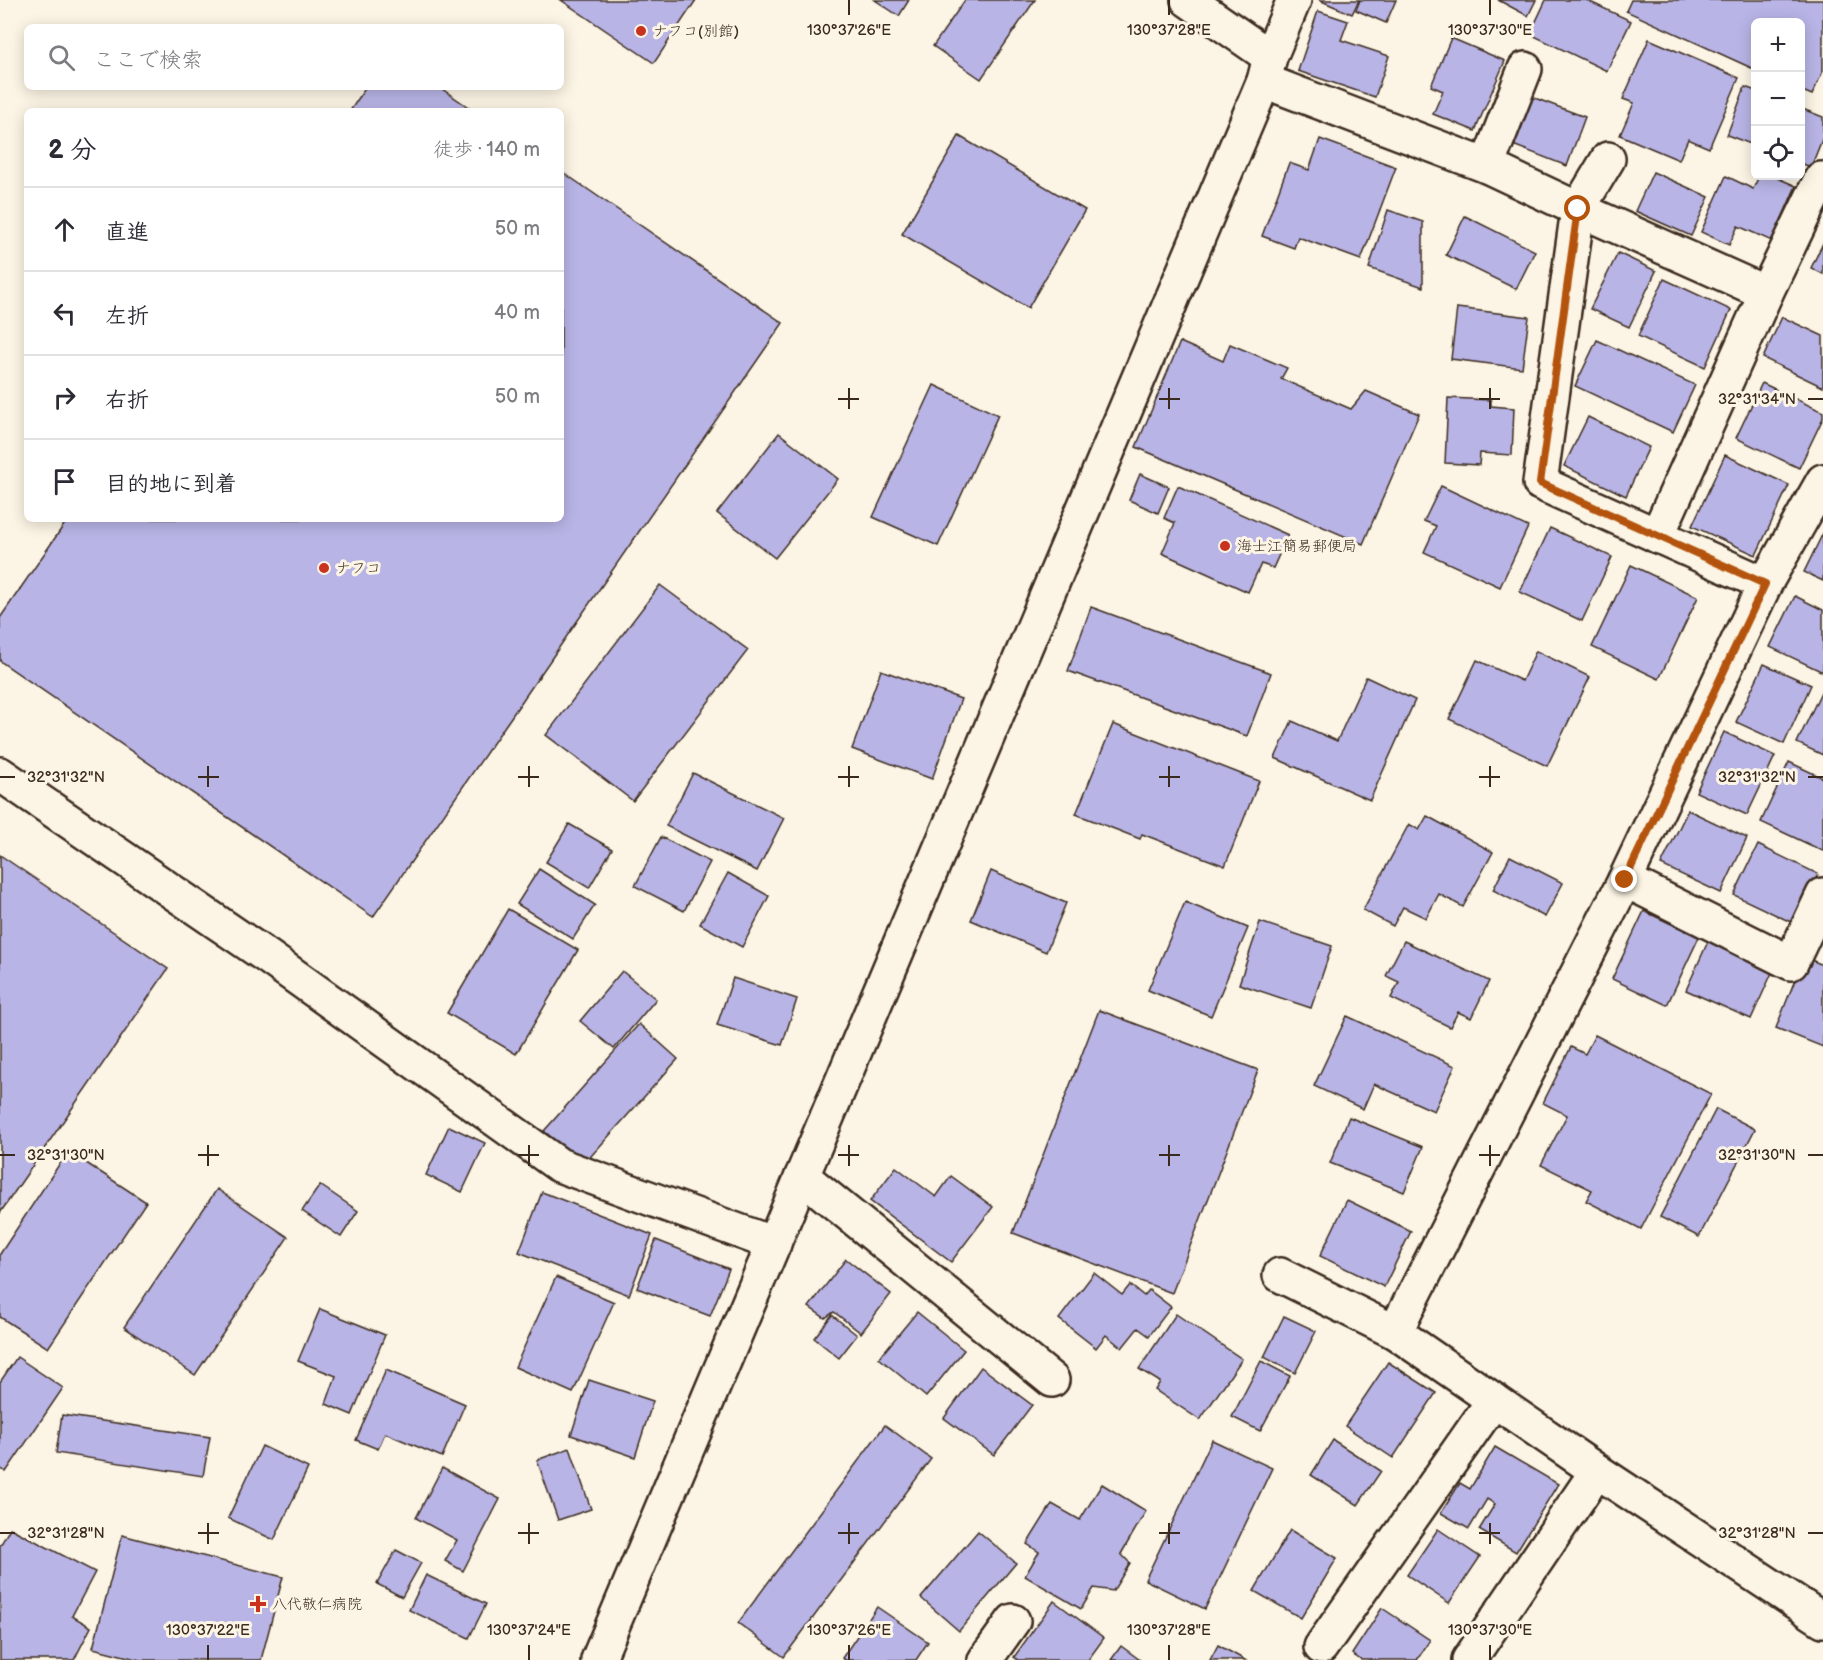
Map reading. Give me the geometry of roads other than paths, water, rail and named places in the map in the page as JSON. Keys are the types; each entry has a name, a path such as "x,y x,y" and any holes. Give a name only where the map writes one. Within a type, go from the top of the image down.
{"street":[{"path":"1188,0 1267,69 1487,165 1578,209 1766,293"},
{"path":"598,1660 1294,0"},
{"path":"1487,165 1525,69"},
{"path":"1608,159 1578,209 1540,483 1765,584"},
{"path":"1657,536 1766,293 1821,179"},
{"path":"1395,1332 1625,880 1765,584 1823,481"},
{"path":"0,774 268,957 559,1165 774,1244"},
{"path":"1625,880 1791,963 1823,894"},
{"path":"802,1176 1052,1380"},
{"path":"1280,1275 1395,1332 1597,1472 1823,1620"},
{"path":"1321,1647 1494,1400"},
{"path":"1469,1660 1597,1472"},
{"path":"985,1660 1013,1621"}],"place":[{"name":"ナフコ(別館)","path":"641,31"},
{"name":"海士江簡易郵便局","path":"1225,546"},
{"name":"ナフコ","path":"324,568"},
{"name":"八代敬仁病院","path":"258,1604"}]}
